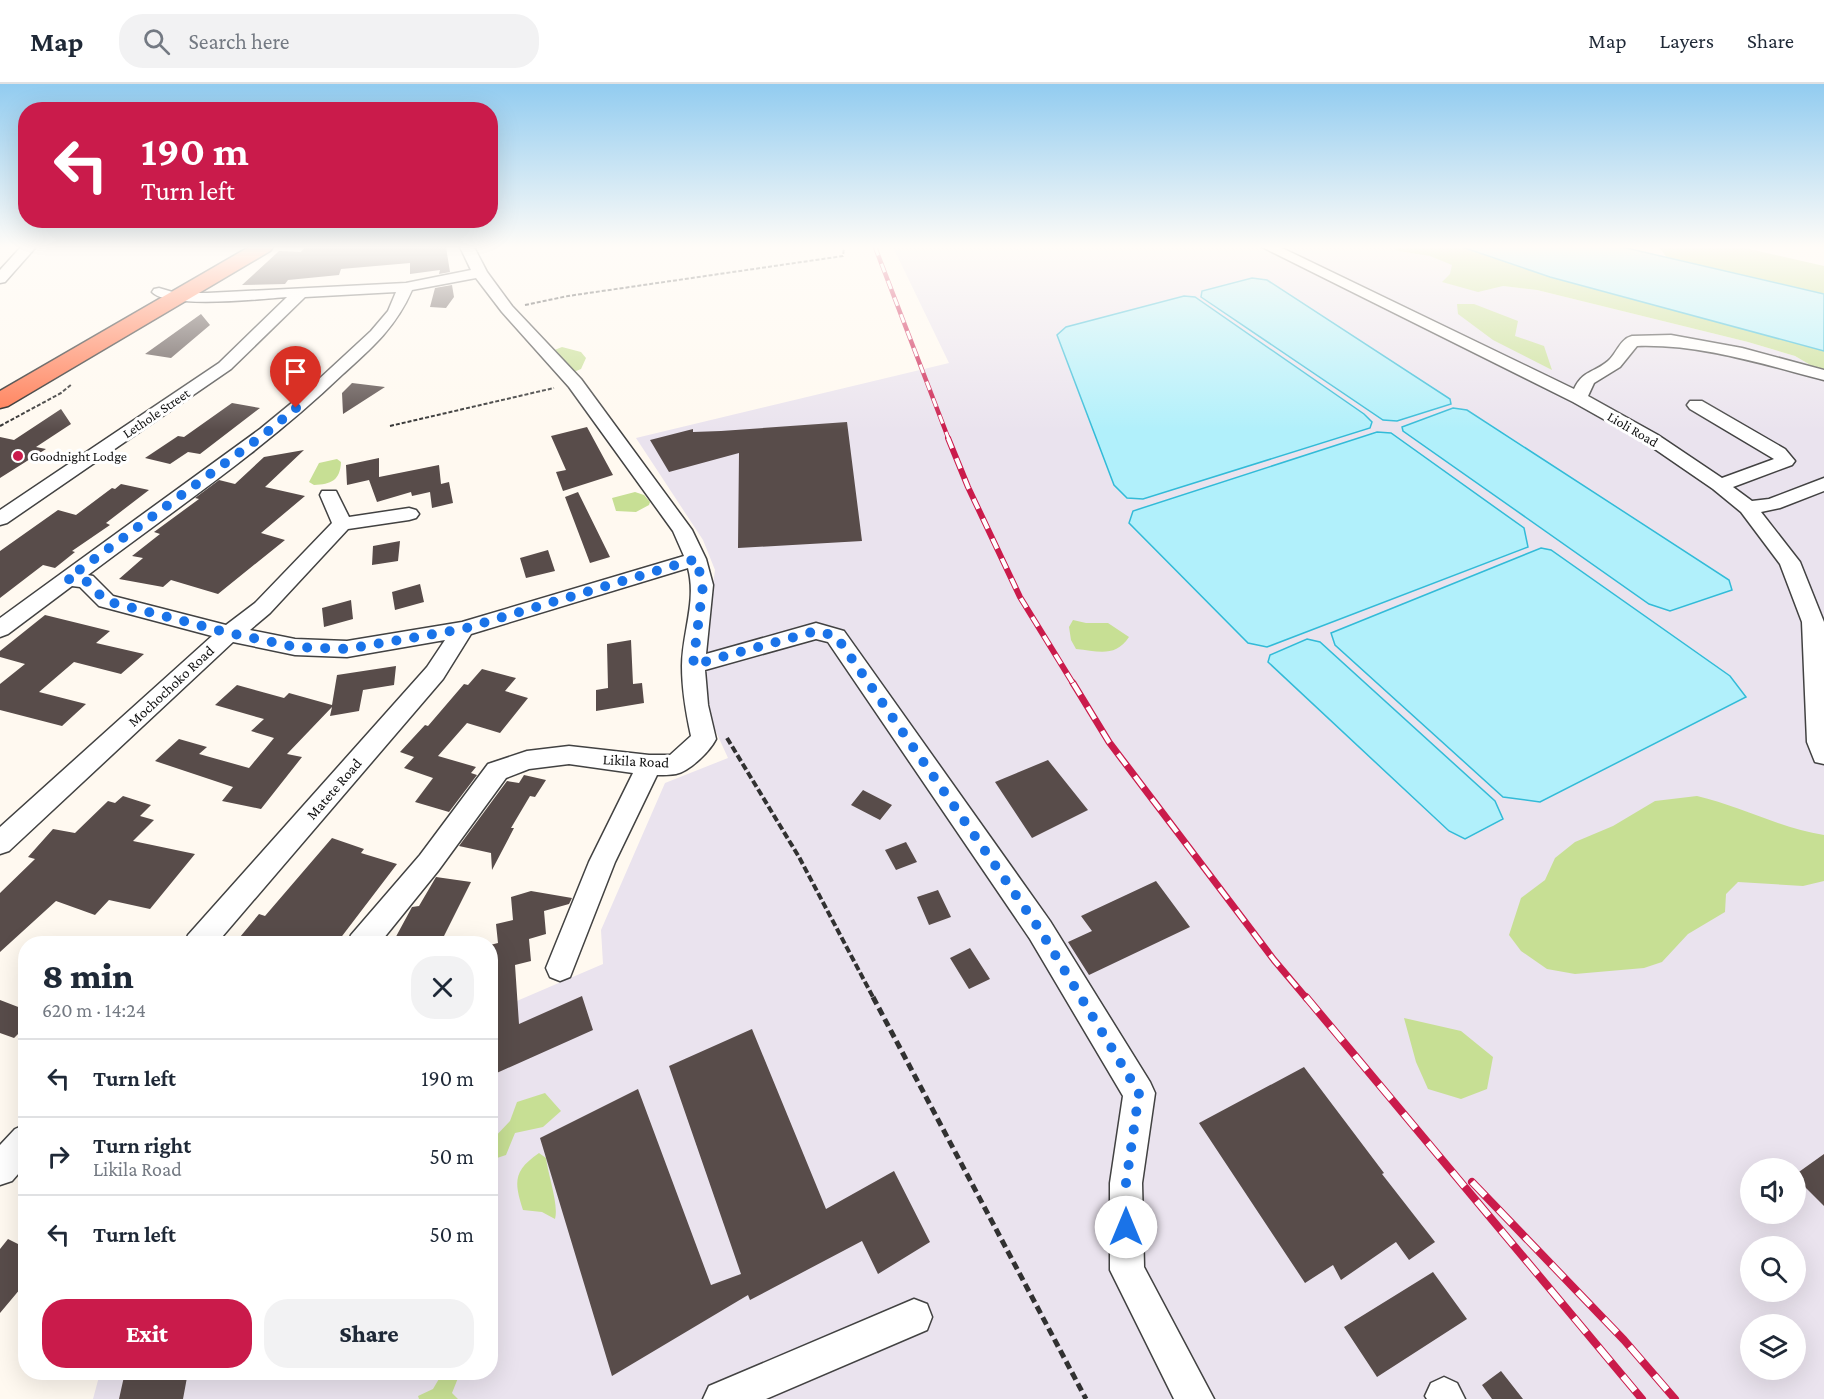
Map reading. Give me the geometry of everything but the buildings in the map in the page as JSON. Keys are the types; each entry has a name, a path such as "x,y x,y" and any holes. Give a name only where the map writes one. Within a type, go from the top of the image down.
{"highway":[{"path":"0,383 142,308"},
{"path":"0,401 146,308"}],"street":[{"name":"Lethole Street","path":"0,519 225,366 284,308"},
{"path":"0,629 266,433 311,396 377,334 396,308"},
{"name":"Lioli Road","path":"1395,308 1579,398 1652,439 1720,484 1748,508 1790,562 1813,622 1819,742 1824,755"},
{"path":"507,309 575,383 682,530 696,559 703,585 693,665 696,705 704,740"},
{"path":"1579,398 1587,380 1614,364 1632,341 1671,340 1742,353 1824,375"},
{"path":"1696,405 1779,453 1786,461 1720,484"},
{"path":"1748,508 1773,504 1824,484"},
{"path":"328,495 342,524 409,514"},
{"name":"Mochochoko Road","path":"0,843 229,633 249,622 262,611 288,580 342,524"},
{"path":"67,579 86,581 106,601 229,633 295,647 347,649 463,629 696,559"},
{"name":"Matete Road","path":"205,936 439,668 463,629"},
{"path":"693,665 816,631 836,636 1034,921 1139,1093 1126,1183 1127,1270 1195,1399"},
{"name":"Likila Road","path":"368,936 429,863 496,771 527,760 569,756 649,765 675,765 704,740"},
{"path":"560,968 602,862 649,765"},
{"path":"0,1169 18,1149"},
{"path":"722,1399 914,1317"}],"path":[{"path":"390,426 575,383"},
{"path":"704,740 725,734 800,857 1086,1399"}],"shaded area":[{"path":"923,308 1612,308 1795,356 1824,373 1824,1399 93,1399 98,1380 498,1380 498,1009 603,964 601,930 665,783 728,758 701,699 700,676 715,570 703,540 636,438 949,363"}],"green space":[{"path":"1457,308 1485,308 1518,321 1515,336 1544,346 1552,370 1493,340 1458,314"},
{"path":"1612,308 1666,308 1824,351 1824,373 1795,356"},
{"path":"562,347 581,352 586,358 581,369 571,373 552,351"},
{"path":"337,459 341,462 339,473 334,480 314,485 309,482 319,463"},
{"path":"635,492 644,495 650,502 649,505 636,512 616,511 612,498"},
{"path":"1073,620 1086,623 1108,623 1129,637 1124,644 1112,651 1076,649 1071,640 1069,627"},
{"path":"1697,796 1808,832 1824,835 1824,881 1803,886 1738,882 1726,894 1725,912 1688,934 1662,962 1644,968 1575,974 1547,969 1521,951 1509,935 1521,898 1545,880 1555,858 1575,842 1613,826 1655,801"},
{"path":"1404,1018 1461,1031 1493,1057 1487,1089 1461,1099 1428,1089 1416,1062"},
{"path":"545,1093 561,1111 543,1127 515,1133 506,1155 498,1158 498,1134 510,1121 517,1102"},
{"path":"539,1153 546,1158 554,1198 555,1219 542,1212 523,1210 518,1192 520,1172 530,1159"},
{"path":"438,1380 457,1380 452,1393 458,1399 419,1399 418,1396 433,1389"}],"water":[{"path":"1137,308 1211,308 1364,414 1372,422 1370,428 1143,499 1127,498 1114,485 1057,335 1066,327"},
{"path":"1218,308 1311,308 1450,399 1451,404 1397,421 1383,420"},
{"path":"1666,308 1824,308 1824,351"},
{"path":"1453,408 1467,410 1729,580 1732,590 1670,611 1649,604 1403,431 1402,427"},
{"path":"1377,432 1391,433 1524,528 1528,547 1267,647 1248,643 1129,523 1133,511"},
{"path":"1541,548 1551,550 1730,676 1746,697 1540,802 1503,797 1335,645 1331,633"},
{"path":"1307,639 1320,642 1495,801 1503,819 1465,839 1449,831 1268,662 1270,655"}],"railway":[{"path":"899,308 949,440"},
{"path":"948,438 968,487 1020,597 1074,685"},
{"path":"1073,683 1109,742 1274,960 1307,999"},
{"path":"1306,997 1642,1399"},
{"path":"1472,1182 1624,1340 1675,1399"}],"place":[{"name":"Goodnight Lodge","path":"18,456"}],"route":[{"path":"296,408 266,433 67,579 86,581 106,601 229,633 295,647 347,649 463,629 696,559 703,585 693,665 816,631 836,636 1040,930 1139,1093 1126,1183 1126,1227"}]}
